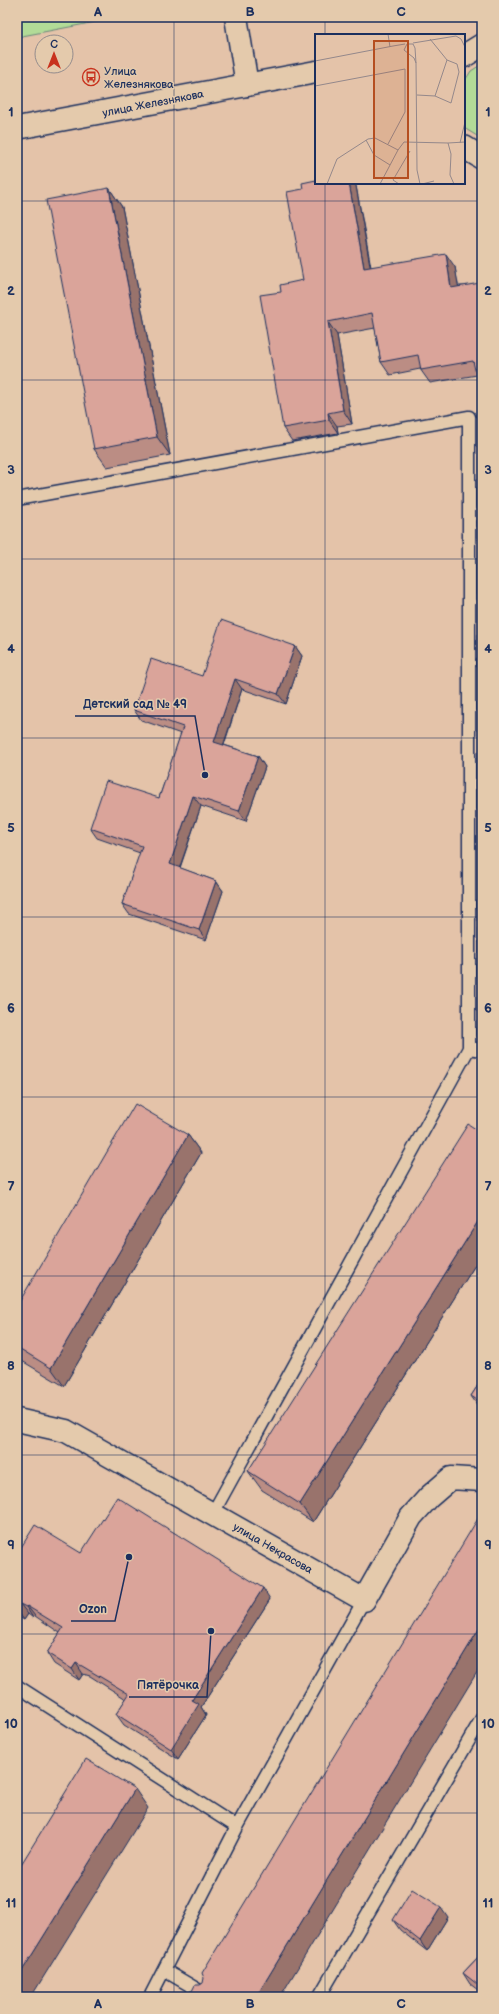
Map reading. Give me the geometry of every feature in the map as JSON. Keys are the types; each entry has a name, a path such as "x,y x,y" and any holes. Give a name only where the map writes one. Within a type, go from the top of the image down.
{"street":[{"path":"236,17 248,85"},
{"path":"465,45 482,42"},
{"path":"465,55 482,45"},
{"name":"улица Железнякова","path":"17,128 315,72"},
{"name":"улица Железнякова","path":"289,77 315,82"},
{"path":"465,148 482,158"},
{"name":"улица Некрасова","path":"17,1420 66,1431 364,1600"},
{"path":"364,1600 411,1517 428,1497 451,1478 482,1480"}],"lane":[{"path":"17,499 468,417 468,1048 213,1513"},
{"path":"468,1048 482,1050"},
{"path":"150,1997 236,1828 364,1600"},
{"path":"17,1686 236,1828"},
{"path":"319,1997 482,1718"},
{"path":"164,1970 210,1997"}],"green space":[{"path":"17,17 122,17 17,37"},
{"path":"482,64 482,139 465,129 465,80 471,71"}],"building":[{"path":"315,180 315,184 349,184 364,268 446,254 451,288 480,283 482,294 482,372 476,374 473,361 421,370 418,355 381,362 372,313 328,322 343,410 328,413 329,420 283,428 260,295 281,292 280,285 303,280 287,192 303,189 302,183"},
{"path":"109,188 157,437 94,449 46,200"},
{"path":"480,428 482,428 482,685 480,685"},
{"path":"221,620 295,646 278,694 235,679 214,742 258,756 239,811 193,796 170,864 216,881 199,930 122,904 142,846 90,828 106,781 159,798 183,727 134,710 151,659 202,676"},
{"path":"478,752 482,752 482,1009 479,1009"},
{"path":"135,1104 188,1135 51,1368 17,1347 17,1306"},
{"path":"468,1124 482,1133 482,1215 300,1504 248,1471"},
{"path":"482,1379 482,1403 471,1396"},
{"path":"117,1497 263,1588 192,1700 199,1704 171,1749 116,1714 129,1694 76,1663 72,1669 47,1653 63,1628 27,1606 26,1607 20,1604 17,1609 17,1554 35,1525 81,1553"},
{"path":"482,1512 482,1624 256,1997 186,1997 195,1985 200,1985 203,1983 204,1978 202,1973"},
{"path":"86,1759 135,1789 17,1979 17,1871"},
{"path":"412,1889 441,1907 420,1941 393,1920"},
{"path":"482,1953 482,1988 463,1973"}],"place":[{"name":"Улица Железнякова","path":"91,77"},
{"name":"Детский сад № 49","path":"205,775"},
{"name":"Ozon","path":"129,1557"},
{"name":"Пятёрочка","path":"211,1631"}]}
